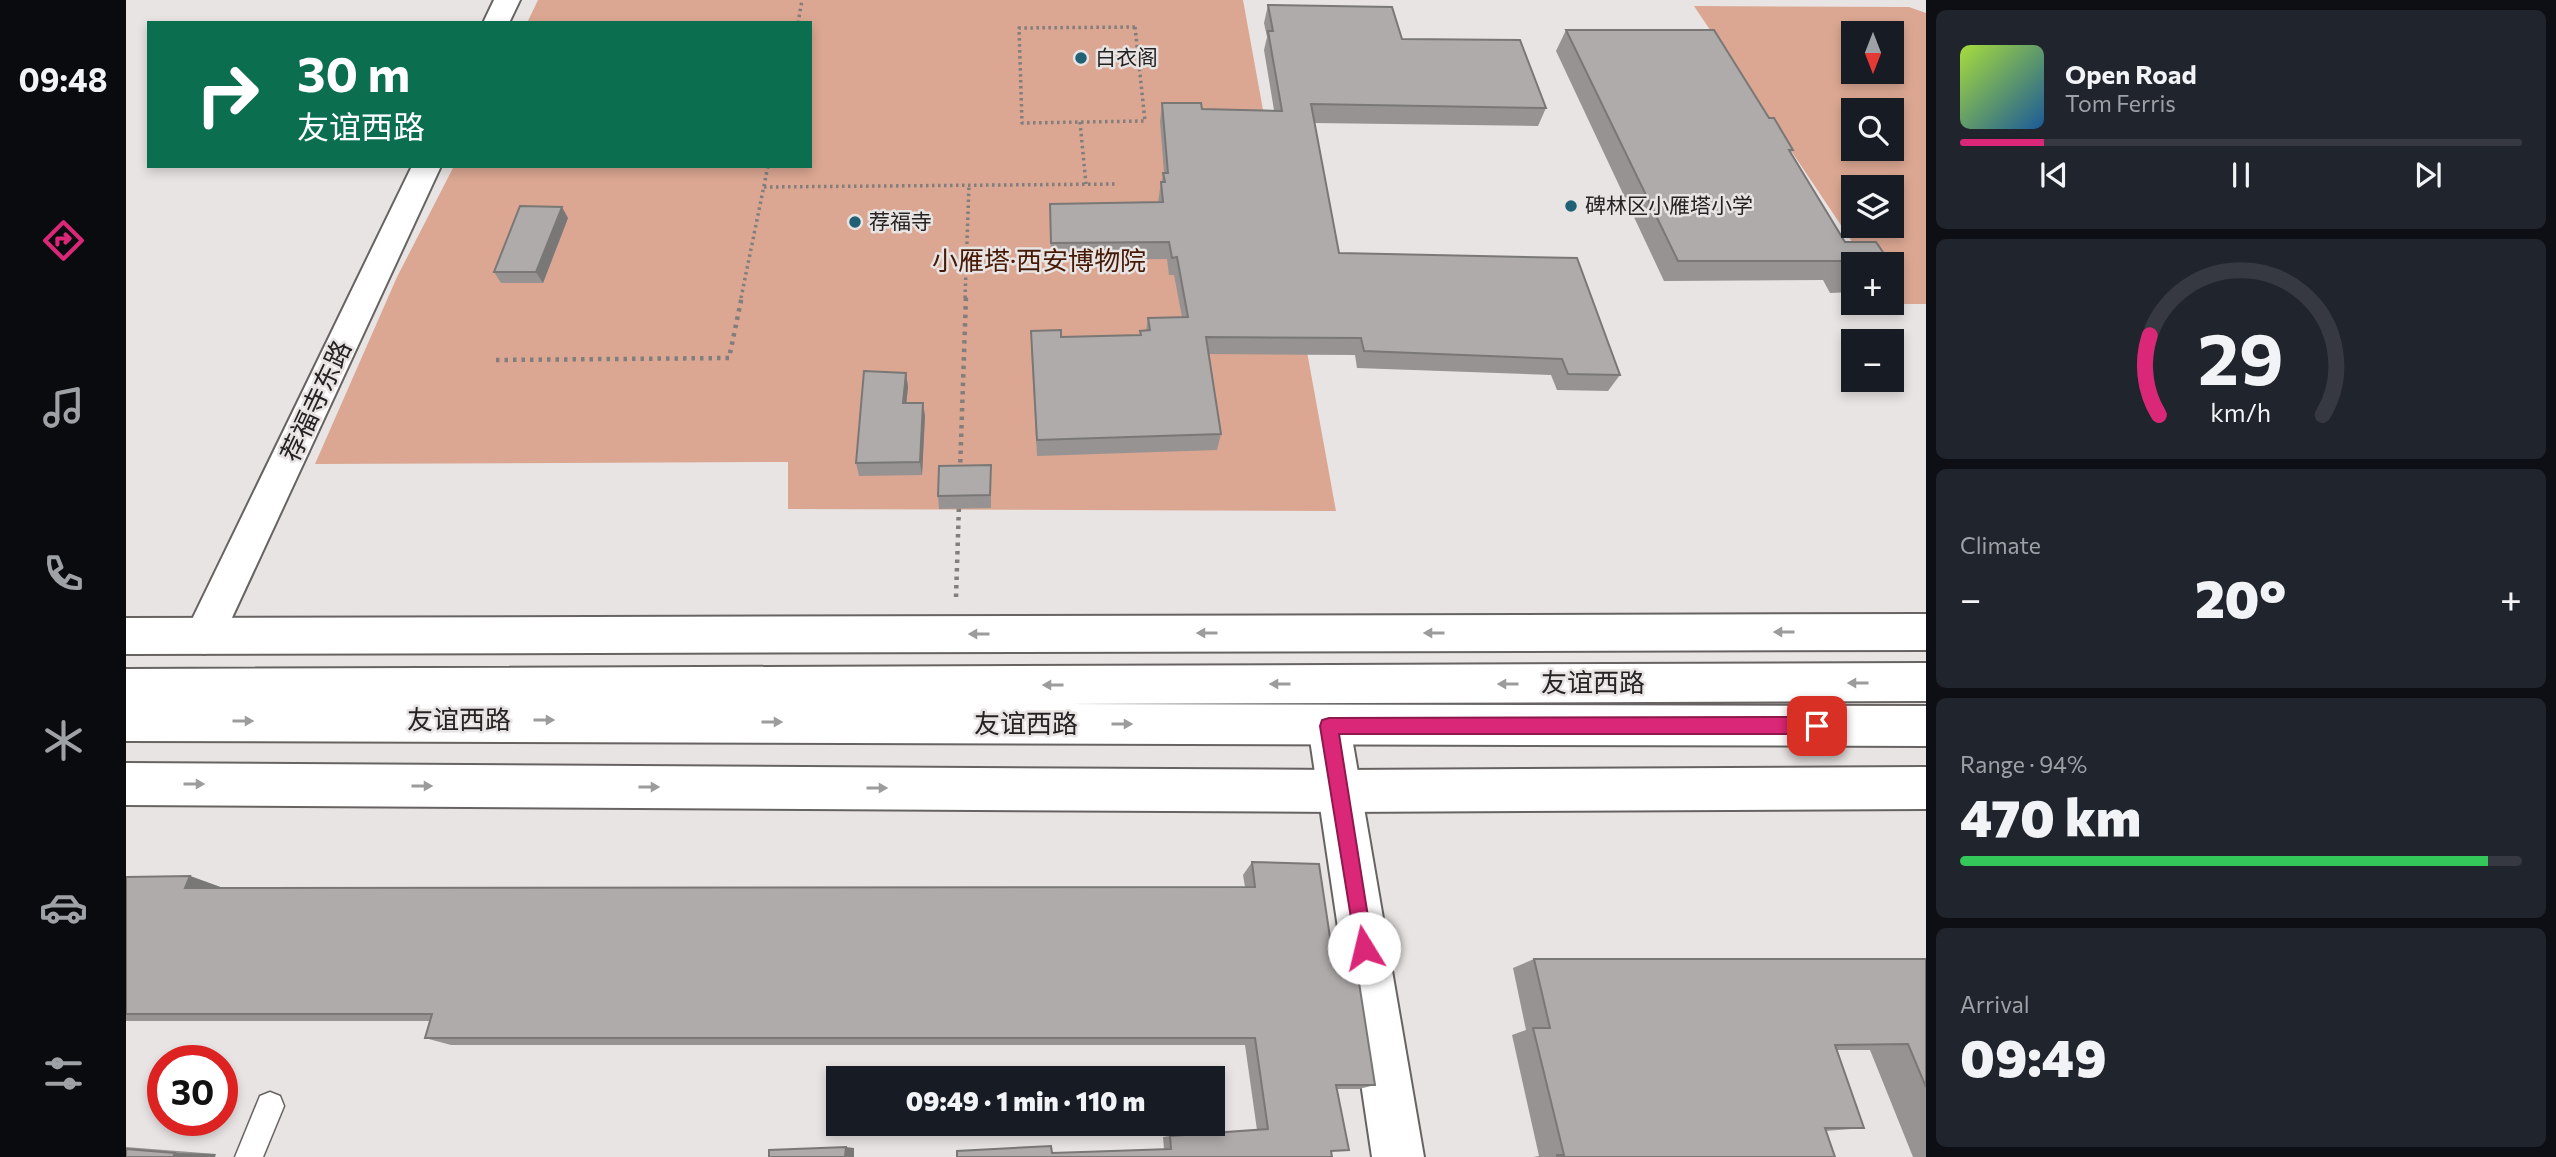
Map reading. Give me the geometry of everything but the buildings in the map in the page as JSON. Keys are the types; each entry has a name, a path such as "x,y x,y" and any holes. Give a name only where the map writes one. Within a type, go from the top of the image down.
{"street":[{"path":"497,21 507,0"},
{"name":"荐福寺东路","path":"204,636 426,168"},
{"path":"126,636 1926,632"},
{"name":"友谊西路","path":"126,688 1926,682"},
{"name":"友谊西路","path":"126,722 509,720 1329,726 1926,726"},
{"path":"1329,726 1398,1157"},
{"path":"126,784 1338,791 1926,788"}],"lane":[{"path":"249,1157 270,1106"}],"path":[{"path":"798,21 802,0"},
{"path":"1135,27 1145,121 1080,122 1022,122 1019,28 1135,27"},
{"path":"1080,122 1086,184"},
{"path":"496,360 729,358 768,168"},
{"path":"764,187 1118,184"},
{"path":"960,481 969,185"},
{"path":"955,634 960,494"}],"green space":[{"name":"小雁塔·西安博物院","path":"538,0 1243,0 1336,511 788,509 788,462 315,464 397,277 453,168 812,168 812,21 528,21"},
{"path":"1694,6 1909,7 1926,13 1926,304 1904,304 1904,252 1859,252 1850,238 1904,238 1904,175 1841,175 1841,225"}],"place":[{"name":"白衣阁","path":"1081,58"},
{"name":"碑林区小雁塔小学","path":"1571,206"},
{"name":"荐福寺","path":"855,222"}],"route":[{"path":"1364,948 1329,726 1817,726"}]}
